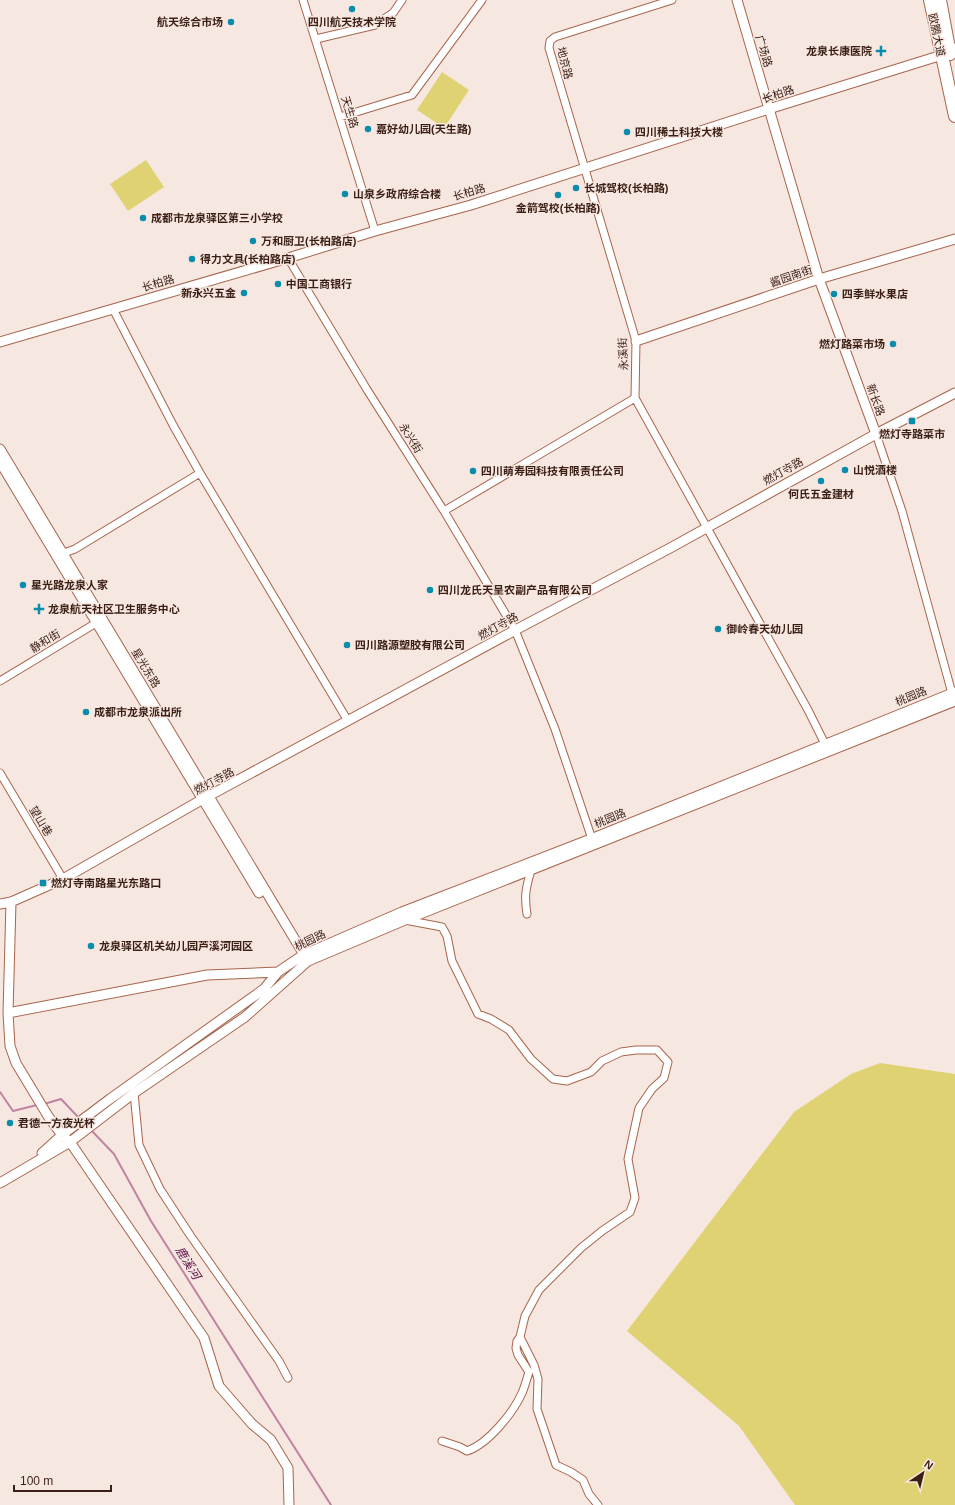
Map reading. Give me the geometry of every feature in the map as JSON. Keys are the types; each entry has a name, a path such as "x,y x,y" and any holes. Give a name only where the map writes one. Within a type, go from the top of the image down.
{"highway":[{"name":"欧鹏大道","path":"930,0 949,51 955,116"},
{"name":"欧鹏大道","path":"940,0 955,77"}],"street":[{"name":"天生路","path":"303,0 374,231"},
{"path":"316,39 374,25 393,13 402,0"},
{"path":"340,117 412,95 482,0"},
{"name":"地京路","path":"584,169 549,48 550,41 566,32 672,0"},
{"name":"广场路","path":"737,0 769,109"},
{"name":"长柏路","path":"0,342 288,258 374,231 471,205 949,51"},
{"name":"新长路","path":"769,109 819,279 876,434 902,511 954,697"},
{"name":"永溪街","path":"584,169 636,341 635,398 827,747"},
{"name":"酱园南街","path":"636,341 819,279 955,239"},
{"name":"永兴街","path":"288,258 366,388 444,511 515,630 555,729 593,842"},
{"path":"113,309 172,425 348,721"},
{"name":"燃灯寺路","path":"0,904 11,902 63,879 207,798 515,630 628,571 876,434 955,393"},
{"path":"444,511 635,398"},
{"name":"星光东路","path":"0,448 64,553 99,621"},
{"name":"星光东路","path":"0,462 207,798 303,960"},
{"path":"64,553 75,549 200,473"},
{"name":"静和街","path":"0,681 99,621"},
{"name":"桃园路","path":"80,1127 110,1099 264,989 278,972 402,912 593,842 954,697"},
{"name":"望山巷","path":"0,773 63,879"},
{"path":"26,1168 62,1135 80,1127 117,1106 245,1017 303,960 531,870 593,842"},
{"path":"528,914 525,898 531,870"},
{"path":"11,902 8,1013 10,1046 16,1063 48,1116 62,1135 70,1142 204,1338 219,1386 252,1424 271,1440 288,1468 289,1505"},
{"path":"405,920 442,927 447,936 452,961 478,1014 509,1030 531,1059 553,1079 567,1081 591,1072 602,1061 621,1052 657,1050 668,1062 664,1078 652,1089 639,1108 628,1159 635,1198 630,1212 602,1231 581,1248 539,1290 525,1316 520,1337 517,1341 516,1348 518,1355 529,1372 523,1392 510,1414 488,1440 474,1449 467,1451 442,1441"},
{"path":"8,1013 207,975 278,972"},
{"path":"134,1093 139,1145 160,1188 190,1235 279,1361 288,1378"},
{"path":"0,1183 70,1142 80,1127"},
{"path":"520,1337 534,1365 538,1379 537,1409 556,1465 583,1480 589,1494 598,1505"}],"shaded area":[{"path":"442,72 469,90 444,128 417,110"},
{"path":"146,160 164,187 128,211 110,184"},
{"path":"880,1063 955,1074 955,1505 795,1505 739,1426 627,1331 794,1112 851,1074"}],"waterway":[{"name":"鹿溪河","path":"0,1092 13,1111 37,1105"},
{"name":"鹿溪河","path":"44,1104 61,1099 79,1118"},
{"name":"鹿溪河","path":"90,1129 114,1154 151,1221 331,1505"}],"place":[{"name":"四川航天技术学院","path":"352,9"},
{"name":"航天综合市场","path":"231,22"},
{"name":"龙泉长康医院","path":"881,51"},
{"name":"嘉好幼儿园(天生路)","path":"368,129"},
{"name":"四川稀土科技大楼","path":"627,132"},
{"name":"长城驾校(长柏路)","path":"576,188"},
{"name":"山泉乡政府综合楼","path":"345,194"},
{"name":"金箭驾校(长柏路)","path":"558,195"},
{"name":"成都市龙泉驿区第三小学校","path":"143,218"},
{"name":"万和厨卫(长柏路店)","path":"253,241"},
{"name":"得力文具(长柏路店)","path":"192,259"},
{"name":"中国工商银行","path":"278,284"},
{"name":"新永兴五金","path":"244,293"},
{"name":"四季鲜水果店","path":"834,294"},
{"name":"燃灯路菜市场","path":"893,344"},
{"name":"燃灯寺路菜市","path":"912,421"},
{"name":"山悦酒楼","path":"845,470"},
{"name":"四川萌寿园科技有限责任公司","path":"473,471"},
{"name":"何氏五金建材","path":"821,481"},
{"name":"星光路龙泉人家","path":"23,585"},
{"name":"四川龙氏天呈农副产品有限公司","path":"430,590"},
{"name":"龙泉航天社区卫生服务中心","path":"39,609"},
{"name":"御岭春天幼儿园","path":"718,629"},
{"name":"四川路源塑胶有限公司","path":"347,645"},
{"name":"成都市龙泉派出所","path":"86,712"},
{"name":"燃灯寺南路星光东路口","path":"43,883"},
{"name":"龙泉驿区机关幼儿园芦溪河园区","path":"91,946"},
{"name":"君德一方夜光杯","path":"10,1123"}]}
